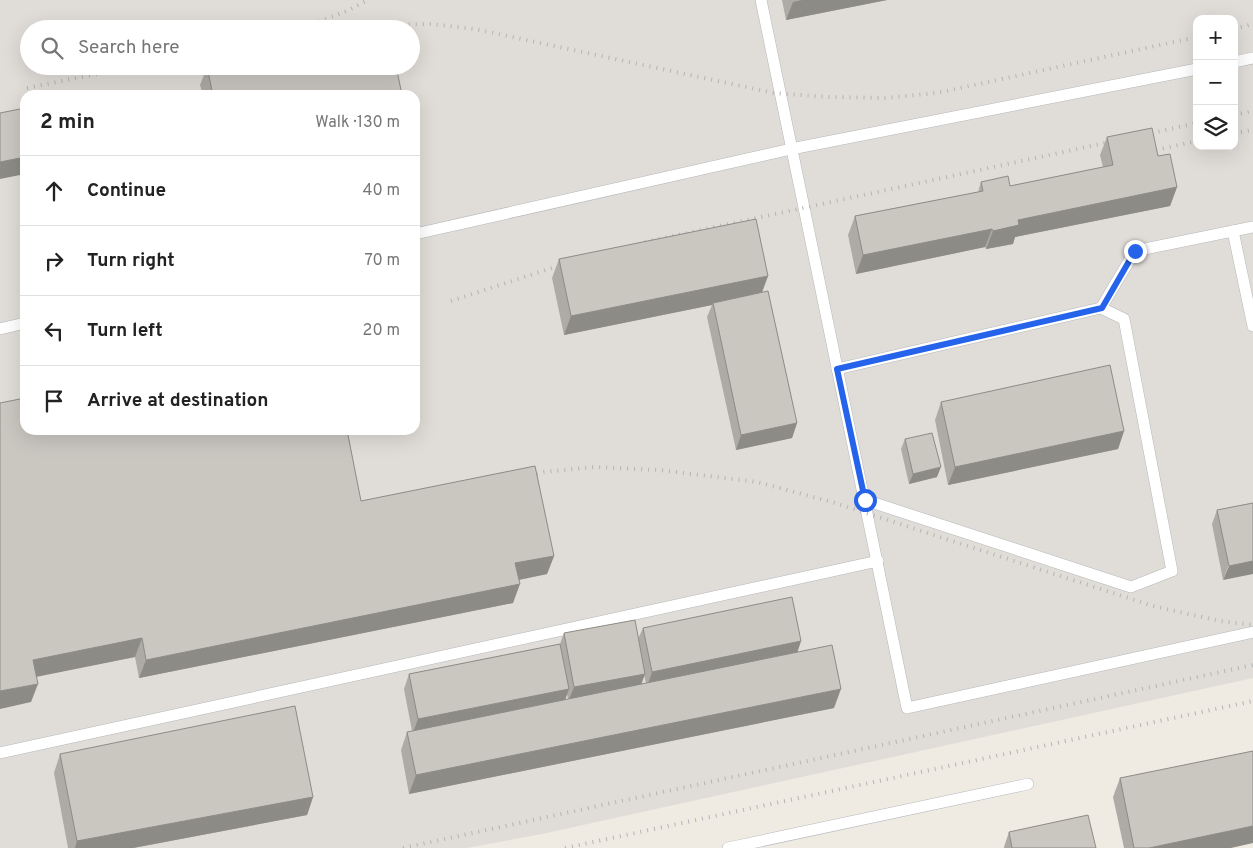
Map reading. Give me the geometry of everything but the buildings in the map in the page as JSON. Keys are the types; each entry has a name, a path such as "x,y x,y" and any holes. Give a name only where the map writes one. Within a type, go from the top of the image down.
{"lane":[{"path":"761,0 907,708 1253,632"},
{"path":"1238,61 1253,58"},
{"path":"420,233 791,149 1193,70"},
{"path":"1102,308 1135,251 1253,227"},
{"path":"1233,231 1253,326"},
{"path":"837,369 1102,308 1124,319 1172,571 1131,587 865,500"},
{"path":"0,329 20,324"},
{"path":"0,753 878,561"},
{"path":"728,848 1028,784"}],"shaded area":[{"path":"0,0 1253,0 1253,678 542,834 467,848 0,848"}],"railway":[{"path":"323,20 347,11 368,0"},
{"path":"420,24 475,29 774,93 829,97 885,98 937,93 1193,38"},
{"path":"1238,28 1253,24"},
{"path":"27,88 92,75"},
{"path":"1238,114 1253,111"},
{"path":"1138,136 1193,124"},
{"path":"1238,132 1253,130"},
{"path":"645,242 1119,140"},
{"path":"1156,150 1193,142"},
{"path":"451,301 570,262"},
{"path":"523,477 544,472 594,467 659,470 757,482 832,502 1153,606 1220,621 1253,625"},
{"path":"403,848 1253,665"},
{"path":"565,848 1253,701"}],"route":[{"path":"865,500 837,369 1102,308 1135,251"}]}
